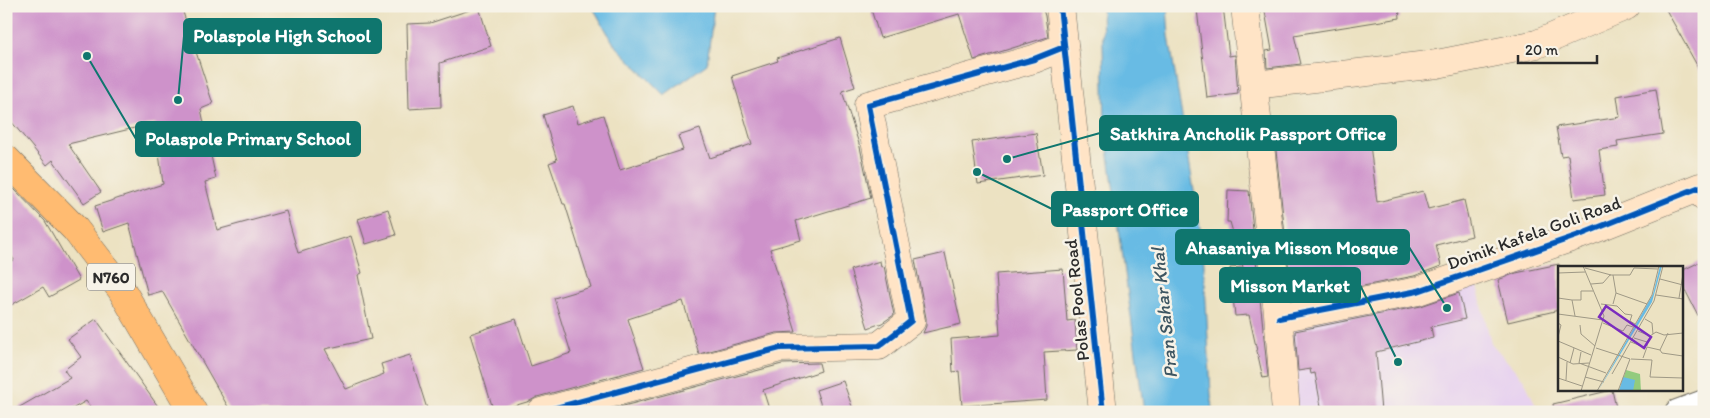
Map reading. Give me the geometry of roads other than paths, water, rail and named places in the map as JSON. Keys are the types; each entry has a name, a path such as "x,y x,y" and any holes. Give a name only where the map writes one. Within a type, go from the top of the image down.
{"highway":[{"name":"N760","path":"6,159 75,229 121,289 193,412"}],"street":[{"name":"Polas Pool Road","path":"1060,6 1103,412"},
{"path":"1245,6 1279,318 1286,412"},
{"path":"1254,86 1437,64 1537,44 1626,6"},
{"path":"541,412 780,348 879,346 911,321 868,105 1034,59 1064,47"},
{"name":"Doinik Kafela Goli Road","path":"1279,318 1418,291 1582,234 1700,187 1704,196"},
{"path":"1678,412 1704,402"}],"water":[{"path":"592,6 714,6 707,64 664,95 614,44"},
{"name":"Pran Sahar Khal","path":"1102,6 1167,6 1169,36 1203,247 1212,412 1144,412 1105,126"}],"place":[{"name":"Polaspole Primary School","path":"87,56"},
{"name":"Polaspole High School","path":"178,100"},
{"name":"Satkhira Ancholik Passport Office","path":"1007,159"},
{"name":"Passport Office","path":"977,172"},
{"name":"Ahasaniya Misson Mosque","path":"1447,308"},
{"name":"Misson Market","path":"1398,362"}]}
